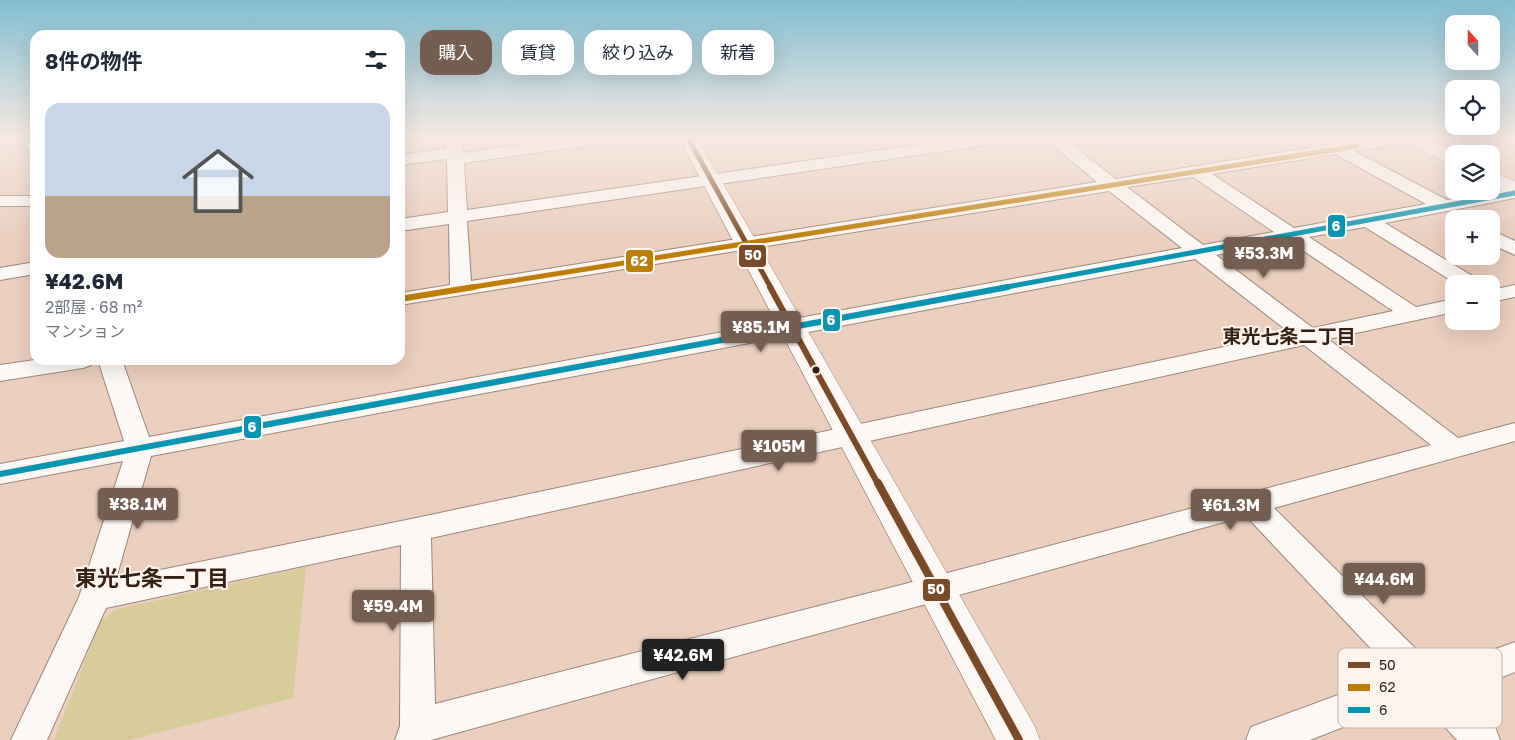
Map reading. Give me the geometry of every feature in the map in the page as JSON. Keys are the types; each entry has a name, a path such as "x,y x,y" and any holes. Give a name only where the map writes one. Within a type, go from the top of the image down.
{"main road":[{"path":"707,173 1019,740"},
{"path":"1500,183 1515,191"}],"street":[{"path":"456,173 461,289"},
{"path":"405,223 762,173"},
{"path":"1096,173 1454,449"},
{"path":"405,297 1194,173"},
{"path":"1198,173 1412,314"},
{"path":"1380,173 1446,210"},
{"path":"1451,210 1515,191"},
{"path":"0,201 30,200"},
{"path":"0,474 1367,220 1445,211"},
{"path":"1367,220 1457,275"},
{"path":"1500,240 1515,248"},
{"path":"0,274 30,269"},
{"path":"1500,294 1515,291"},
{"path":"95,597 416,530 1445,307"},
{"path":"0,373 51,365"},
{"path":"29,740 95,597 140,449 112,365"},
{"path":"416,530 416,733 936,589 1515,432"},
{"path":"1251,503 1393,648"},
{"path":"1502,661 1515,657"},
{"path":"1264,740 1338,715"},
{"path":"1470,728 1482,740"}],"shaded area":[{"path":"306,567 293,698 129,740 54,740 100,623 114,610"}],"transit line":[{"name":"50","path":"707,173 1019,740"},
{"name":"62","path":"405,298 1191,173"},
{"name":"6","path":"0,474 1515,193"}],"district":[{"name":"東光七条二丁目","path":"1289,336"},
{"name":"東光七条一丁目","path":"152,578"}]}
